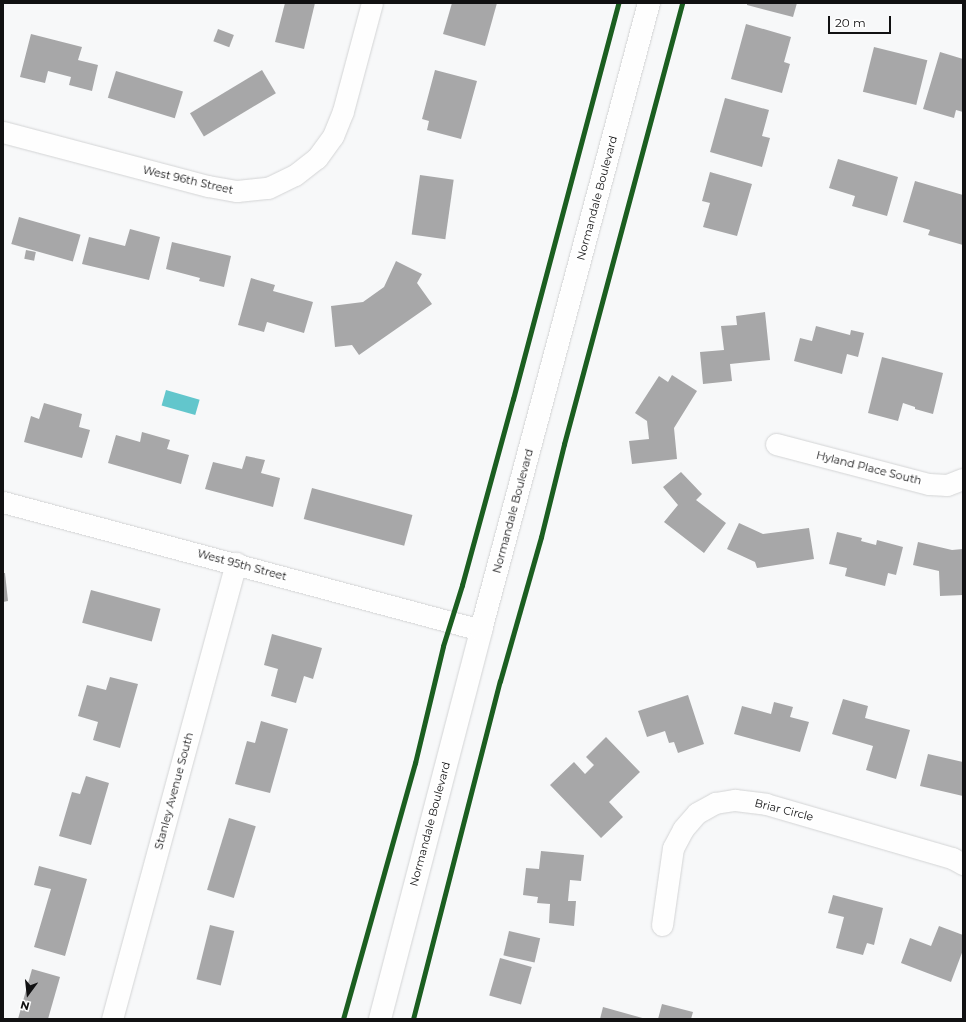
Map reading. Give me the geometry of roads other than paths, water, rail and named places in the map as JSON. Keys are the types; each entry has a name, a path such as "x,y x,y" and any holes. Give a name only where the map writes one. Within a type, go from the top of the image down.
{"main road":[{"name":"Normandale Boulevard","path":"380,1019 481,630 649,3"}],"street":[{"name":"West 96th Street","path":"3,132 208,186 237,192 268,188 295,175 317,158 332,136 343,111 372,3"},
{"name":"Hyland Place South","path":"776,444 929,484 947,485 963,478"},
{"name":"West 95th Street","path":"3,502 236,563 481,630"},
{"name":"Stanley Avenue South","path":"112,1019 236,563"},
{"name":"Briar Circle","path":"662,925 673,848 683,829 697,813 715,803 735,800 766,804 952,858 963,864"}],"water":[{"path":"166,390 200,400 195,415 162,405"}]}
